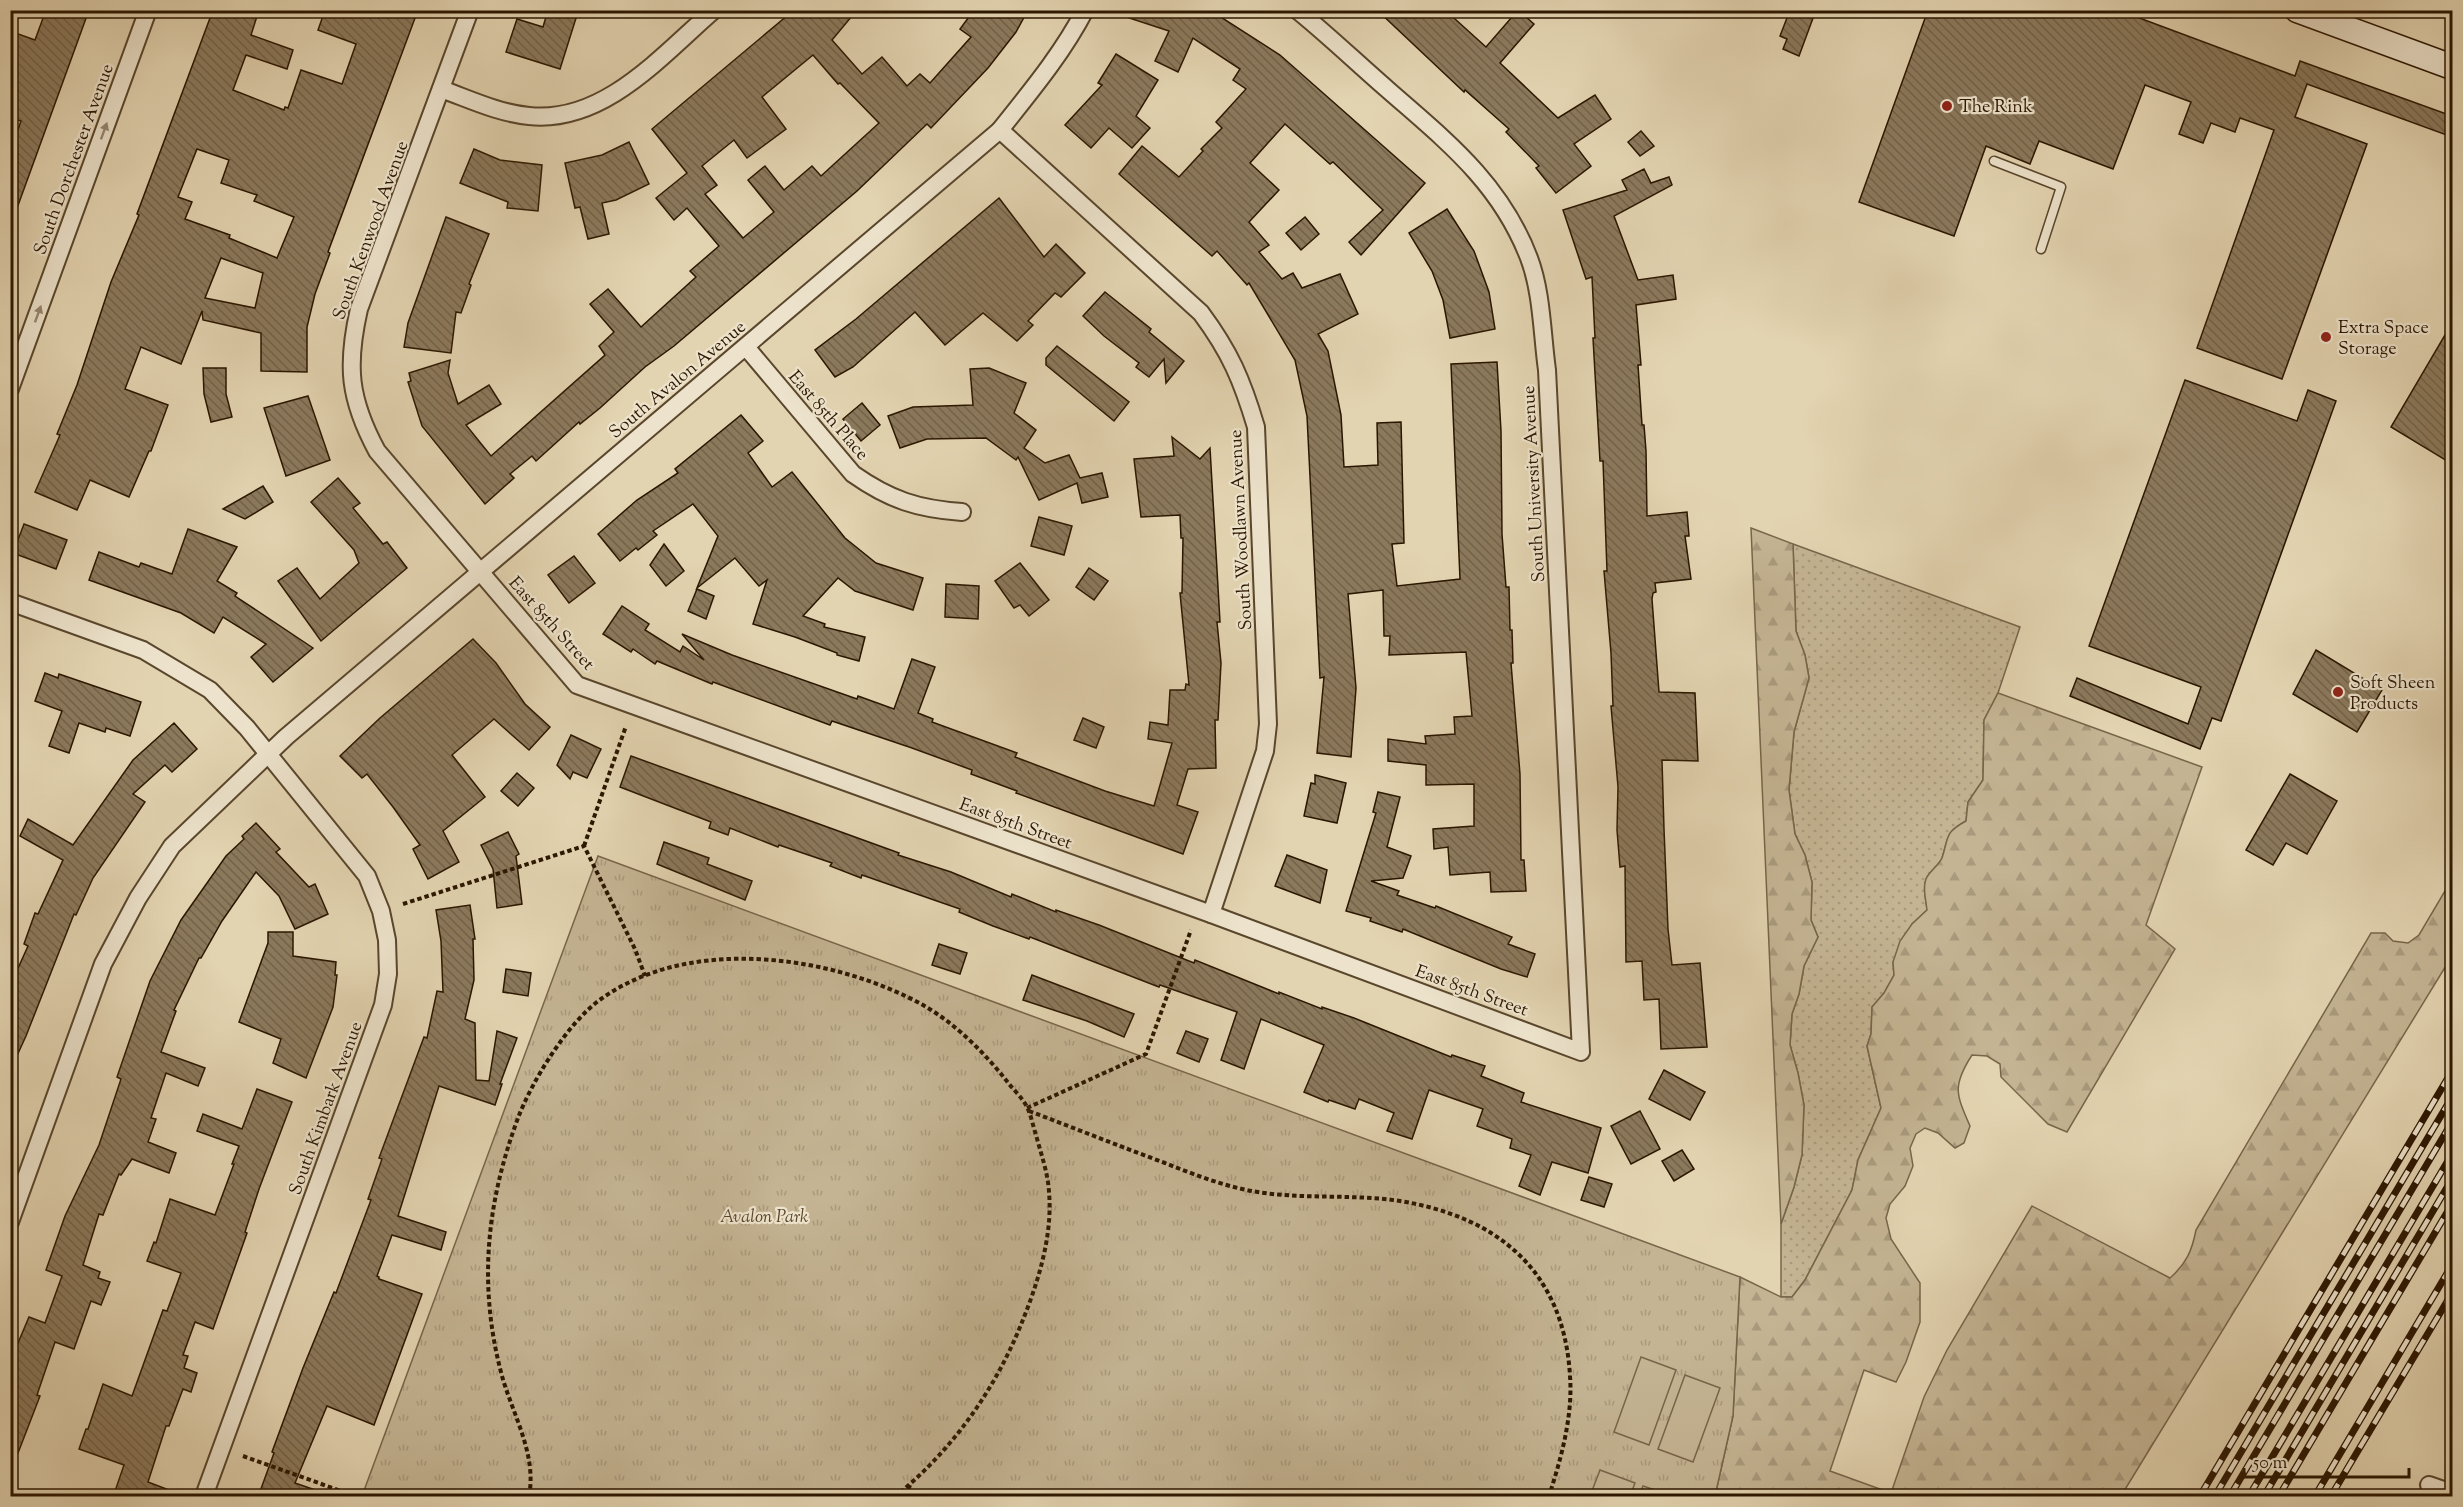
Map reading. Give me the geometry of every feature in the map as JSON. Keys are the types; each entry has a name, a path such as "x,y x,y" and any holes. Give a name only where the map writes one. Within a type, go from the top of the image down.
{"main road":[{"path":"2297,10 2452,67"}],"street":[{"name":"South Dorchester Avenue","path":"10,389 148,10"},
{"name":"South Kenwood Avenue","path":"470,10 359,309 353,337 351,364 354,398 363,425 377,451 479,572"},
{"path":"441,89 503,111 530,116 558,115 588,107 616,94 714,10"},
{"name":"South Avalon Avenue","path":"268,753 1000,130 1045,75 1071,36 1084,10"},
{"name":"South University Avenue","path":"1297,10 1465,158 1493,190 1513,224 1529,259 1539,302 1547,370 1581,1052"},
{"name":"South Woodlawn Avenue","path":"1000,130 1201,313 1224,345 1243,384 1256,427 1268,724 1263,760 1212,914"},
{"name":"East 85th Place","path":"746,347 853,474 875,490 903,502 934,510 962,512"},
{"name":"East 85th Street","path":"479,572 577,685 1212,914 1581,1052"},
{"path":"10,602 143,650 210,690 268,753 172,846 138,898 103,964 10,1222"},
{"name":"South Kimbark Avenue","path":"204,1497 382,1005 388,974 387,940 381,911 367,876 268,753"},
{"path":"2426,1491 2452,1493"}],"lane":[{"path":"1994,161 2061,187 2041,249"}],"path":[{"path":"626,726 584,846 635,949 645,976"},
{"path":"403,904 584,846"},
{"path":"1028,1109 1146,1054 1191,930"},
{"path":"529,1497 531,1467 502,1376 488,1296 487,1255 492,1205 502,1162 520,1113 549,1059 599,1000 645,976 695,962 729,959 760,959 826,970 860,979 924,1006 976,1046 1028,1109 1044,1162 1049,1191 1049,1224 1028,1307 1008,1357 984,1398 936,1459 896,1497"},
{"path":"1028,1109 1198,1176 1243,1190 1273,1194 1362,1197 1399,1201 1436,1208 1471,1221 1497,1235 1535,1273 1550,1296 1566,1349 1570,1377 1569,1407 1563,1443 1549,1497"},
{"path":"243,1456 355,1497"},
{"path":"906,1497 911,1484"}],"green space":[{"path":"1751,528 1793,544 1796,631 1805,655 1809,678 1794,732 1789,790 1795,834 1805,855 1812,882 1811,920 1818,937 1804,966 1799,994 1792,1014 1790,1045 1804,1105 1802,1155 1781,1224"},
{"path":"1793,544 2020,627 1998,693 1984,720 1983,780 1968,802 1966,821 1951,832 1941,861 1927,877 1925,888 1927,910 1912,924 1893,962 1894,975 1884,993 1872,1007 1871,1034 1867,1046 1881,1108 1858,1160 1852,1190 1805,1280 1792,1297 1781,1297 1781,1224 1802,1155 1804,1105 1790,1045 1792,1014 1799,994 1804,966 1818,937 1811,920 1812,882 1805,855 1795,834 1789,790 1794,732 1809,678 1805,655 1796,631"},
{"path":"1998,693 2202,767 2146,925 2175,949 2067,1132 2048,1124 2001,1077 2000,1064 1987,1056 1972,1055 1961,1075 1958,1090 1970,1126 1964,1143 1955,1148 1938,1133 1925,1128 1916,1134 1910,1148 1913,1166 1905,1186 1890,1204 1886,1218 1891,1239 1920,1283 1920,1322 1906,1362 1896,1382 1864,1370 1830,1471 1891,1493 1924,1397 1947,1350 2032,1206 2170,1278 2176,1273 2188,1257 2196,1230 2371,933 2385,933 2393,941 2408,943 2419,935 2452,879 2452,956 2121,1496 1715,1496 1733,1416 1740,1277 1781,1297 1792,1297 1805,1280 1852,1190 1858,1160 1881,1108 1867,1046 1871,1034 1872,1007 1884,993 1894,975 1893,962 1900,941 1912,924 1927,910 1925,889 1927,877 1941,861 1951,832 1966,821 1968,802 1983,780 1984,720"},
{"name":"Avalon Park","path":"598,856 1740,1277 1733,1416 1715,1496 362,1496"},
{"path":"1641,1357 1676,1370 1649,1445 1614,1432"},
{"path":"1685,1375 1720,1388 1693,1462 1658,1449"},
{"path":"1600,1470 1635,1483 1630,1496 1590,1496"},
{"path":"1643,1486 1673,1496 1639,1496"}],"building":[{"path":"46,10 89,10 12,222 10,221 10,152 21,121 10,118 10,31 35,40"},
{"path":"213,10 259,10 251,35 293,50 287,69 246,55 233,90 284,110 285,107 288,108 301,70 342,84 356,44 318,30 325,10 418,10 328,252 330,253 315,294 307,327 307,372 261,371 261,333 203,320 202,311 181,364 141,347 125,389 168,405 151,451 149,451 129,497 90,480 77,510 35,492 60,435 57,434 77,385 111,282 139,215 137,214","holes":["197,149 229,160 221,183 257,195 254,201 294,217 277,258 229,238 230,235 185,219 192,202 178,197","221,258 263,273 255,308 205,298"]},
{"path":"548,10 564,10 577,15 560,69 506,52 517,19 543,27"},
{"path":"794,10 857,10 832,40 862,74 882,57 907,86 920,74 930,83 971,37 960,29 974,10 1028,10 1016,32 988,68 931,128 927,124 857,191 674,346 645,367 600,408 580,424 579,422 536,461 532,456 510,474 514,478 485,504 422,426 408,382 411,381 409,373 450,360 448,373 458,404 489,385 501,404 466,425 491,456 605,355 599,346 614,332 590,304 608,289 641,327 696,277 690,271 719,246 687,208 674,220 656,198 687,173 652,129","holes":["813,55 838,84 840,83 879,123 821,176 812,166 784,190 765,166 748,180 774,212 743,238 705,194 717,185 702,166 734,140 747,158 786,129 762,97"]},
{"path":"1117,10 1213,12 1280,55 1425,183 1361,255 1349,242 1383,210 1333,162 1330,164 1285,124 1250,163 1279,190 1249,222 1269,245 1259,252 1282,279 1293,273 1302,288 1340,274 1358,314 1318,334 1328,351 1341,415 1344,467 1378,465 1377,423 1401,422 1404,543 1392,544 1397,586 1460,579 1451,364 1497,362 1501,431 1502,534 1506,587 1509,587 1510,630 1512,630 1513,663 1511,663 1520,774 1521,860 1524,860 1526,891 1491,892 1490,872 1450,875 1448,847 1434,849 1433,829 1474,826 1474,784 1426,785 1426,765 1388,761 1388,739 1426,744 1425,736 1455,734 1454,717 1472,716 1466,652 1389,655 1390,636 1384,636 1383,590 1348,594 1356,688 1351,757 1317,753 1324,677 1320,678 1307,416 1295,360 1249,283 1247,285 1217,251 1212,256 1119,174 1142,146 1179,177 1203,151 1201,149 1222,128 1216,122 1246,89 1233,80 1240,69 1193,38 1178,72 1155,61 1169,31 1117,14"},
{"path":"1377,10 1445,10 1486,47 1518,10 1534,24 1500,63 1558,118 1595,95 1611,119 1574,144 1591,166 1556,193 1536,168 1539,166 1506,132 1509,129 1465,90 1464,92"},
{"path":"1790,10 1816,10 1799,56 1783,49 1787,39 1780,36"},
{"path":"1928,10 2118,10 2295,76 2300,61 2452,116 2452,137 2307,84 2295,117 2367,144 2282,379 2197,348 2274,130 2240,118 2235,132 2211,123 2203,143 2179,134 2191,102 2145,85 2113,169 2039,141 2030,164 1986,146 1954,236 1859,202"},
{"path":"1116,54 1158,80 1136,116 1150,128 1132,148 1109,128 1091,148 1065,125 1102,85 1098,83"},
{"path":"1641,131 1654,146 1640,156 1628,142"},
{"path":"629,142 649,184 616,200 602,203 609,234 588,239 580,207 575,208 565,163 602,155"},
{"path":"474,149 500,160 542,165 538,211 507,208 508,202 460,183"},
{"path":"1644,169 1651,183 1669,177 1672,185 1614,216 1638,280 1673,275 1676,299 1636,305 1641,365 1638,365 1646,451 1647,516 1687,512 1689,536 1685,536 1691,579 1655,583 1656,592 1653,593 1652,599 1659,692 1695,693 1698,761 1662,760 1664,829 1668,929 1672,965 1700,963 1707,1047 1661,1049 1659,999 1644,1000 1642,961 1626,962 1625,866 1620,867 1617,830 1618,787 1604,571 1607,571 1603,461 1600,461 1592,277 1586,279 1563,210 1627,190 1622,180"},
{"path":"999,198 1044,257 1056,244 1085,273 1061,297 1055,293 1028,321 1033,325 1017,341 983,313 945,345 915,312 853,367 835,377 815,350 856,319"},
{"path":"1447,209 1474,251 1489,292 1495,329 1450,338 1443,300 1432,271 1409,233"},
{"path":"446,217 489,234 469,284 471,285 461,313 456,312 451,353 404,347 408,323"},
{"path":"1305,217 1319,234 1301,250 1286,233"},
{"path":"1105,292 1151,329 1149,332 1184,361 1166,383 1164,359 1149,377 1136,367 1139,363 1104,336 1083,316"},
{"path":"2452,323 2452,464 2391,427"},
{"path":"1057,346 1129,402 1114,421 1046,365 1046,358"},
{"path":"203,368 226,368 226,394 232,417 211,422 204,394"},
{"path":"989,368 1026,383 1014,413 1036,430 1024,448 1045,463 1069,455 1080,478 1102,473 1108,497 1082,503 1077,483 1039,500 1018,457 1016,460 986,438 927,439 900,448 888,416 913,407 973,405 970,369"},
{"path":"2185,380 2297,421 2308,390 2336,401 2221,721 2212,718 2200,749 2070,696 2077,678 2188,724 2201,687 2089,646"},
{"path":"308,396 330,460 286,476 264,408"},
{"path":"862,403 880,425 861,441 843,419"},
{"path":"741,415 763,441 748,453 772,487 792,472 845,538 876,563 923,578 913,610 855,591 838,578 803,616 825,624 824,627 865,637 859,661 753,624 767,580 759,586 735,558 697,588 718,536 693,504 653,531 657,535 620,561 598,534 637,500 678,473 675,469"},
{"path":"1172,437 1200,459 1210,448 1220,622 1217,622 1221,663 1218,720 1215,720 1216,768 1188,769 1177,805 1198,812 1183,854 1016,793 1017,791 971,774 972,770 912,748 832,721 830,725 713,682 712,684 657,661 655,664 633,649 631,652 603,634 622,606 649,624 645,630 680,652 683,646 704,660 682,634 732,655 857,699 858,696 894,709 912,659 935,667 918,713 933,719 932,722 1017,753 1015,757 1105,791 1154,806 1172,743 1148,739 1150,722 1168,725 1170,690 1185,690 1186,684 1189,685 1180,593 1182,593 1183,538 1181,538 1180,515 1141,517 1134,459 1174,456"},
{"path":"338,478 360,503 353,508 383,544 387,542 407,568 321,641 278,581 297,568 320,599 359,563 354,550 311,502"},
{"path":"263,486 273,502 245,519 223,509"},
{"path":"1039,517 1072,526 1064,555 1031,546"},
{"path":"24,524 67,540 56,569 13,553"},
{"path":"188,529 237,547 217,581 237,593 235,596 313,648 273,682 251,657 266,644 223,617 214,633 181,613 89,580 99,552 139,567 141,563 172,574"},
{"path":"664,544 684,571 666,586 650,565"},
{"path":"574,556 595,583 569,603 548,575"},
{"path":"1020,563 1049,600 1029,616 1020,605 1014,608 995,581"},
{"path":"1089,568 1108,581 1094,600 1076,587"},
{"path":"946,584 979,586 978,619 945,617"},
{"path":"697,589 714,596 706,619 688,611"},
{"path":"473,639 496,663 525,704 550,727 529,750 494,719 452,755 485,797 443,831 459,862 428,879 413,849 420,845 393,807 367,774 362,778 340,756 380,718"},
{"name":"Soft Sheen Products","path":"2316,650 2382,690 2357,732 2293,694"},
{"path":"45,673 58,678 59,674 141,702 130,736 106,728 105,732 79,723 69,753 49,746 62,711 35,701"},
{"path":"1083,718 1104,727 1096,748 1074,740"},
{"path":"174,723 197,749 172,772 165,765 133,794 145,802 93,878 76,915 74,914 10,1071 10,986 28,946 24,944 35,913 38,914 63,860 20,836 28,819 73,845 133,760"},
{"path":"571,735 601,749 587,778 573,772 570,779 557,765"},
{"path":"631,756 899,853 898,855 951,872 1011,897 1012,894 1056,912 1056,910 1099,925 1194,963 1195,960 1279,994 1279,992 1322,1009 1322,1007 1354,1018 1451,1057 1452,1055 1485,1066 1481,1076 1524,1093 1521,1102 1601,1128 1588,1173 1552,1162 1540,1195 1519,1186 1531,1155 1510,1148 1512,1139 1477,1126 1483,1109 1429,1090 1412,1139 1387,1131 1394,1113 1359,1099 1355,1109 1329,1100 1328,1102 1304,1092 1324,1045 1261,1019 1244,1069 1221,1060 1237,1012 1160,985 1159,987 1030,937 1029,939 993,926 959,912 960,909 862,875 861,878 830,866 832,863 779,845 778,847 730,828 728,835 709,828 711,822 620,787"},
{"path":"517,773 534,788 518,806 501,791"},
{"path":"2290,774 2337,801 2307,854 2286,843 2273,865 2246,850"},
{"path":"1315,775 1346,783 1337,823 1304,816 1311,783 1315,784"},
{"path":"1378,792 1400,797 1387,847 1411,856 1403,878 1371,881 1399,891 1397,895 1435,908 1436,906 1512,937 1508,944 1535,954 1527,977 1501,969 1403,929 1402,932 1370,921 1371,918 1346,911 1376,813 1373,812"},
{"path":"256,823 280,849 276,852 309,887 315,884 328,914 295,929 279,896 256,872 199,958 174,1010 176,1011 161,1052 205,1068 198,1086 166,1073 151,1118 156,1119 148,1142 176,1153 169,1173 132,1159 121,1175 119,1174 103,1215 99,1214 83,1265 100,1272 98,1278 110,1282 101,1305 91,1301 74,1349 55,1342 37,1395 40,1396 13,1466 10,1466 10,1362 29,1317 45,1323 62,1276 46,1270 65,1216 99,1145 121,1079 117,1077 150,981 181,920 226,856 244,839 242,836"},
{"path":"508,832 519,854 516,856 522,904 497,908 493,869 481,845"},
{"path":"664,842 709,858 707,864 752,881 745,900 657,864"},
{"path":"1287,855 1327,870 1320,903 1275,886"},
{"path":"470,905 475,939 473,939 474,980 465,1019 475,1023 476,1080 489,1081 497,1031 517,1038 500,1084 502,1084 495,1105 439,1086 398,1216 446,1232 441,1250 392,1235 377,1276 379,1279 422,1294 374,1425 327,1406 295,1483 327,1494 326,1497 258,1497 303,1368 334,1292 336,1293 371,1200 368,1199 382,1159 379,1158 424,1037 427,1038 437,991 443,992 441,941 436,910"},
{"path":"268,932 293,932 293,956 336,962 335,975 337,975 333,1007 306,1078 273,1063 281,1039 239,1022 268,943"},
{"path":"939,944 967,953 960,974 932,965"},
{"path":"506,969 531,973 528,996 503,992"},
{"path":"1032,975 1134,1014 1124,1037 1087,1021 1023,1000"},
{"path":"1186,1031 1208,1039 1199,1062 1177,1053"},
{"path":"1664,1070 1705,1092 1690,1120 1649,1099"},
{"path":"257,1089 292,1102 259,1189 245,1232 247,1233 213,1329 195,1322 183,1355 188,1356 184,1368 197,1373 191,1392 183,1389 169,1426 166,1426 148,1482 182,1495 182,1497 113,1497 124,1465 79,1449 86,1429 88,1429 103,1384 132,1396 163,1310 167,1311 181,1273 147,1261 154,1242 156,1243 170,1199 215,1215 234,1164 232,1164 239,1146 197,1131 203,1114 242,1129"},
{"path":"1640,1111 1660,1149 1631,1164 1611,1126"},
{"path":"1682,1150 1694,1169 1674,1181 1662,1161"},
{"path":"1589,1177 1612,1184 1604,1207 1581,1200"}],"railway":[{"path":"2200,1496 2452,1071"},
{"path":"2215,1496 2452,1097"},
{"path":"2230,1496 2452,1122"},
{"path":"2249,1496 2452,1154"},
{"path":"2264,1496 2452,1179"},
{"path":"2279,1496 2452,1204"},
{"path":"2315,1496 2452,1265"},
{"path":"2331,1496 2452,1293"}],"place":[{"name":"The Rink","path":"1947,106"},
{"name":"Extra Space Storage","path":"2326,337"},
{"name":"Soft Sheen Products","path":"2338,692"}]}
